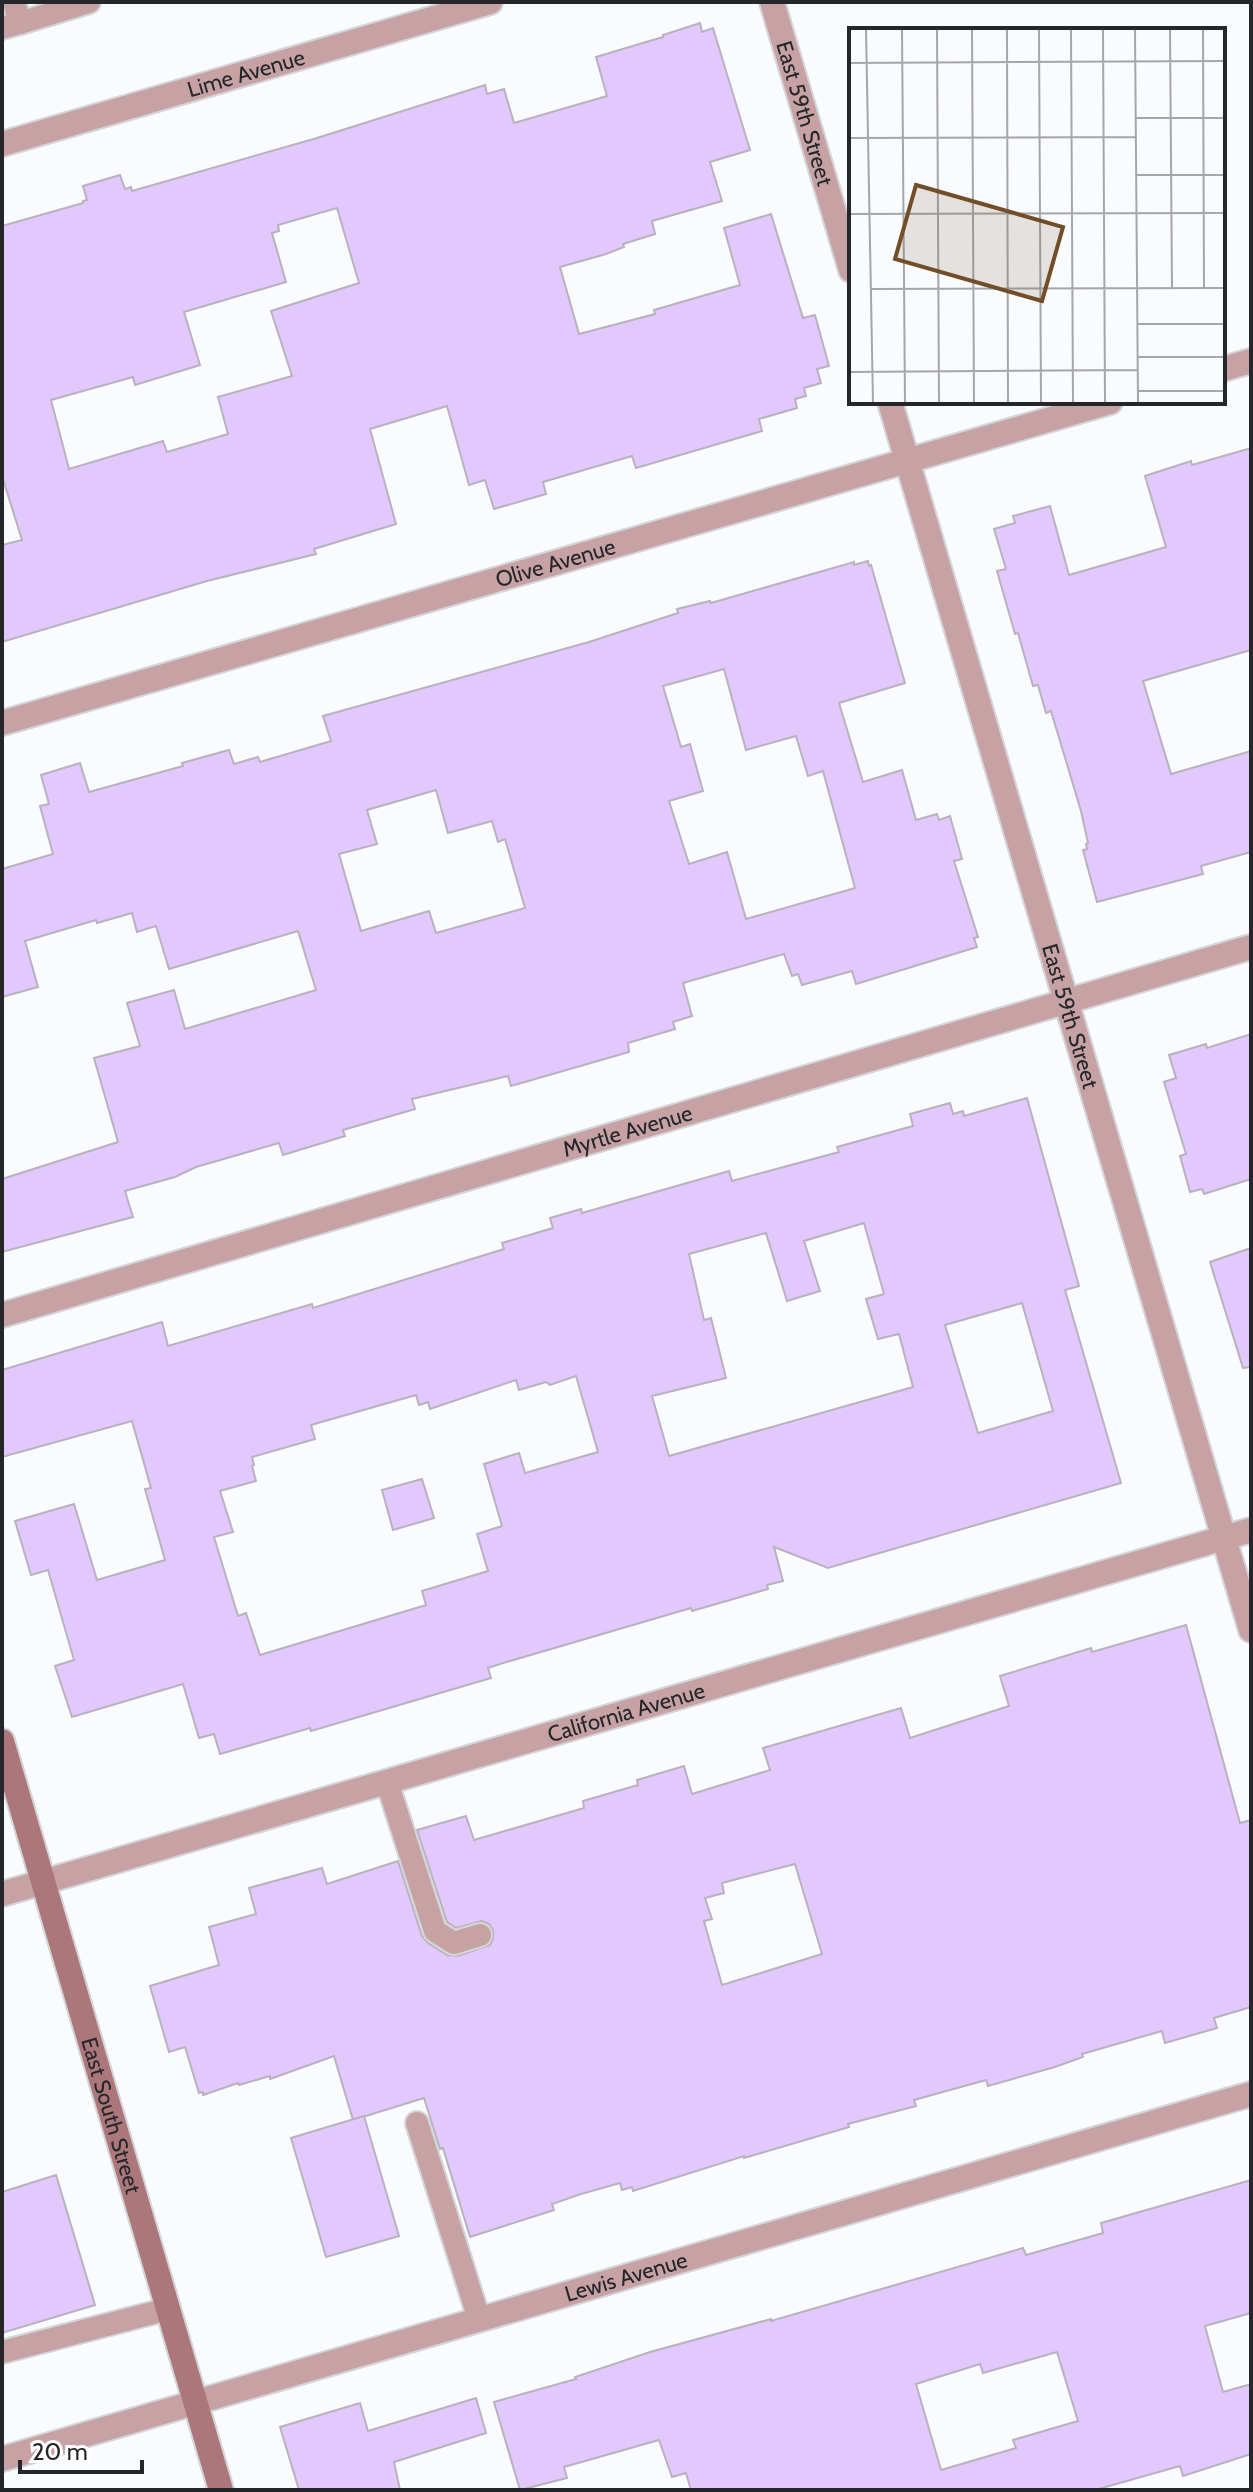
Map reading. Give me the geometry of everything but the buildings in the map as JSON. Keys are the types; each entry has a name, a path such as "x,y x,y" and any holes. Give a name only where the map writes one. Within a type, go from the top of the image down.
{"main road":[{"name":"East South Street","path":"2,1741 221,2490"}],"street":[{"name":"Lime Avenue","path":"2,144 490,2"},
{"name":"East 59th Street","path":"772,2 849,263"},
{"path":"1225,368 1251,361"},
{"name":"East 59th Street","path":"891,404 1251,1630"},
{"name":"Olive Avenue","path":"2,723 1103,404"},
{"name":"Myrtle Avenue","path":"2,1315 1251,947"},
{"name":"California Avenue","path":"2,1894 1251,1530"},
{"name":"Lewis Avenue","path":"2,2459 1251,2094"}],"lane":[{"path":"12,18 89,2"},
{"path":"387,1782 435,1931 454,1943 480,1935"},
{"path":"417,2123 479,2319"},
{"path":"2,2352 168,2309"}]}
